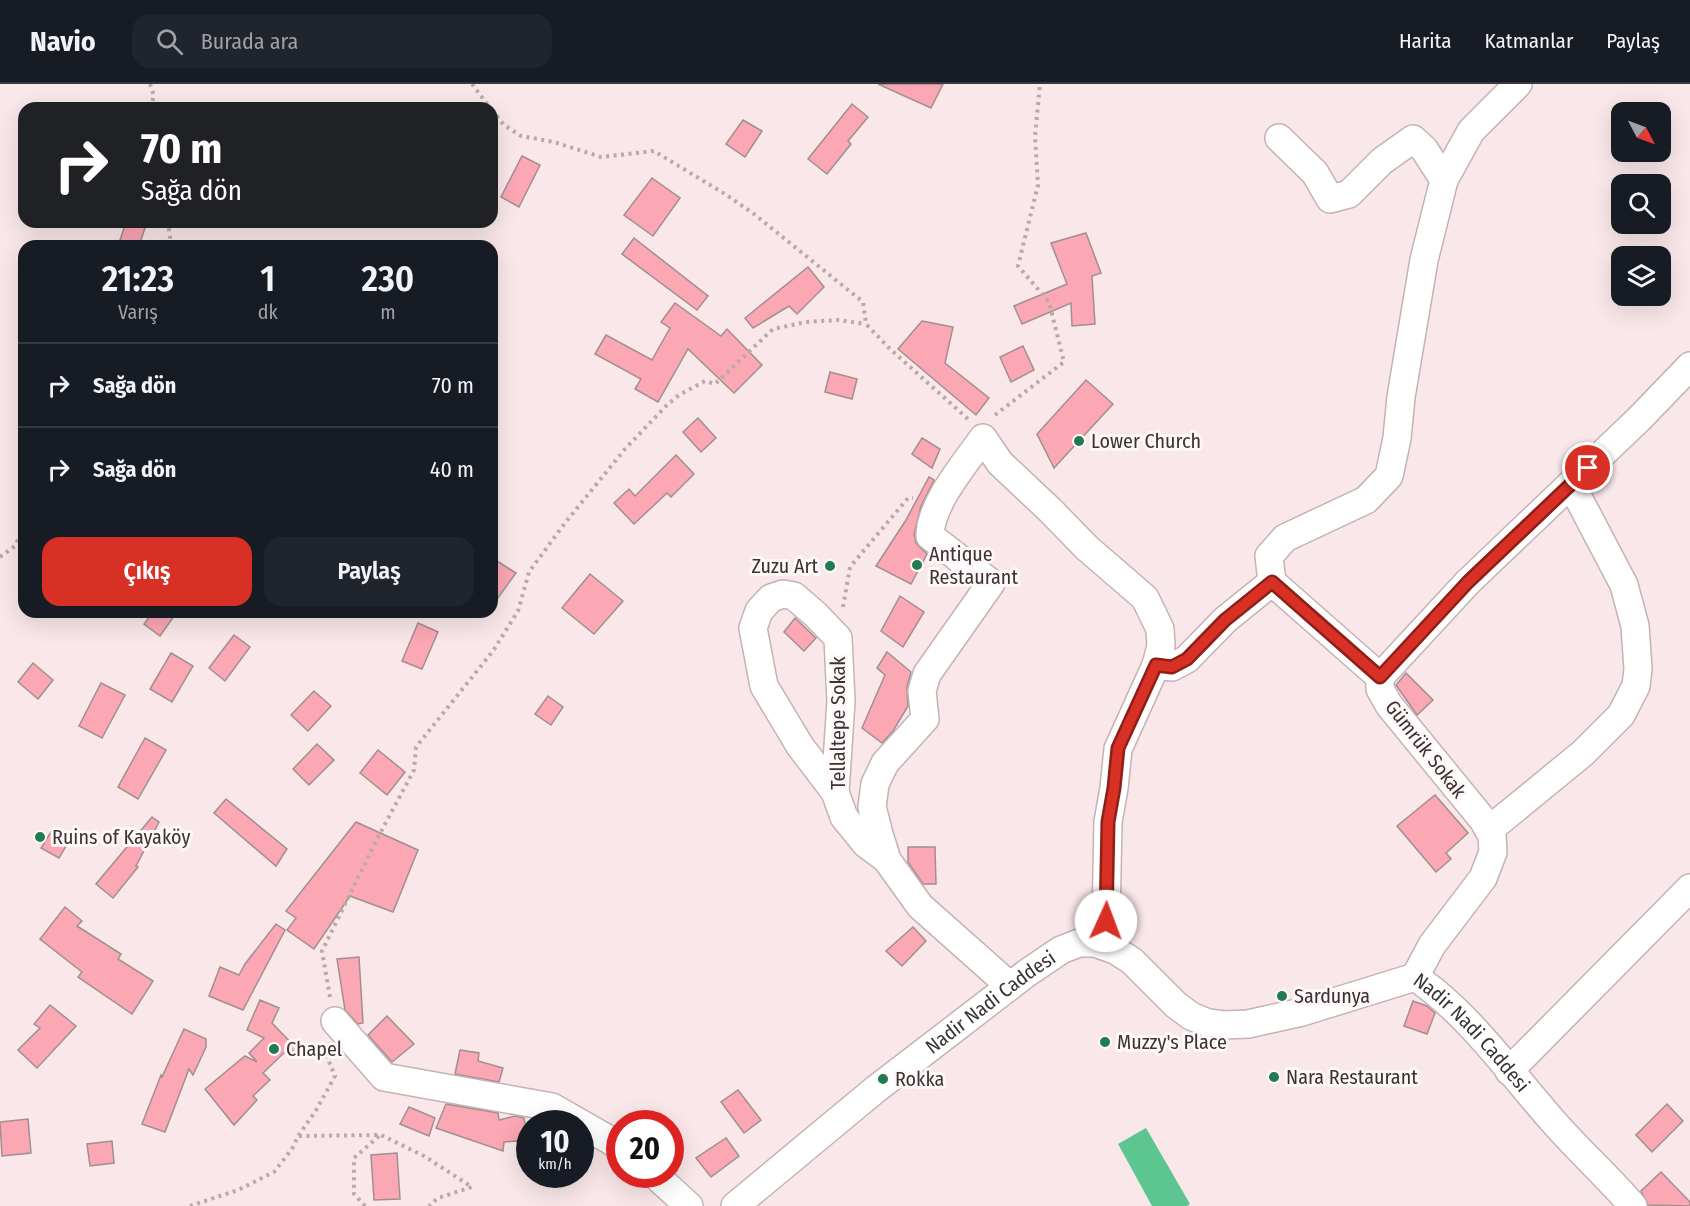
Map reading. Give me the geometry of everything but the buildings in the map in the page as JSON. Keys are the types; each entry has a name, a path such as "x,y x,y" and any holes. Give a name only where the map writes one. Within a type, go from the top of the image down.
{"street":[{"path":"1380,677 1272,582 1269,556 1285,538 1366,500 1389,476 1397,438 1401,396 1424,260 1444,180 1471,131 1518,84"},
{"path":"1279,138 1315,172 1330,199 1349,194 1382,161 1413,139 1424,149 1444,180"},
{"name":"Gümrük Sokak","path":"1489,830 1389,705 1380,689 1380,677 1468,582 1639,419 1690,366"},
{"path":"1010,986 920,906 887,860 872,807 875,784 885,763 925,719 922,691 927,674 991,583 930,536 930,527 944,495 983,438 999,463 1042,502 1087,548 1145,598 1160,629 1161,646 1156,665 1118,748 1108,822 1106,921 1095,943"},
{"path":"1415,977 1432,945 1483,878 1493,852 1492,836 1489,830 1583,753 1621,715 1636,686 1638,669 1635,626 1623,585 1571,484"},
{"path":"1156,665 1172,667 1187,659 1225,620 1272,582"},
{"path":"835,792 800,746 764,686 753,628 759,611 771,598 783,594 794,596 838,638"},
{"name":"Tellaltepe Sokak","path":"838,638 841,701 835,792 843,817 866,844 887,860"},
{"path":"1509,1071 1690,888"},
{"name":"Nadir Nadi Caddesi","path":"735,1206 876,1089 1010,986 1061,950 1079,944 1095,943 1115,950 1132,961 1176,1005 1191,1016 1208,1023 1224,1025 1248,1024 1302,1012 1415,977 1453,1007 1633,1206"},
{"path":"335,1021 384,1077 552,1107 606,1138"},
{"path":"669,1188 689,1206"}],"path":[{"path":"150,84 154,96 152,102"},
{"path":"472,84 486,102"},
{"path":"498,117 521,136 554,142 601,157 654,151 754,214 830,273 863,302 866,324 890,349 966,415 983,438 995,415 1064,362 1049,302 1018,266 1038,185 1035,136 1040,84"},
{"path":"190,1206 238,1190 274,1172 292,1149 335,1076 321,1041 335,1021 322,951 414,770 416,747 493,651 518,611 529,572 565,523 625,449 667,405 705,381 715,384 773,329 806,322 838,320 866,324"},
{"path":"838,638 850,567 908,498 944,495"},
{"path":"0,557 15,546 18,540"},
{"path":"298,1136 381,1135 424,1156 472,1187 438,1198 429,1206"},
{"path":"365,1206 354,1194 354,1158 381,1135"}],"shaded area":[{"path":"1146,1128 1190,1204 1187,1206 1152,1206 1118,1144"}],"place":[{"name":"Lower Church","path":"1079,441"},
{"name":"Antique Restaurant","path":"917,565"},
{"name":"Zuzu Art","path":"830,566"},
{"name":"Ruins of Kayaköy","path":"40,837"},
{"name":"Sardunya","path":"1282,996"},
{"name":"Muzzy's Place","path":"1105,1042"},
{"name":"Chapel","path":"274,1049"},
{"name":"Nara Restaurant","path":"1274,1077"},
{"name":"Rokka","path":"883,1079"}],"route":[{"path":"1106,921 1108,822 1118,748 1156,665 1172,667 1187,659 1225,620 1272,582 1380,677 1468,582 1588,468"}]}
